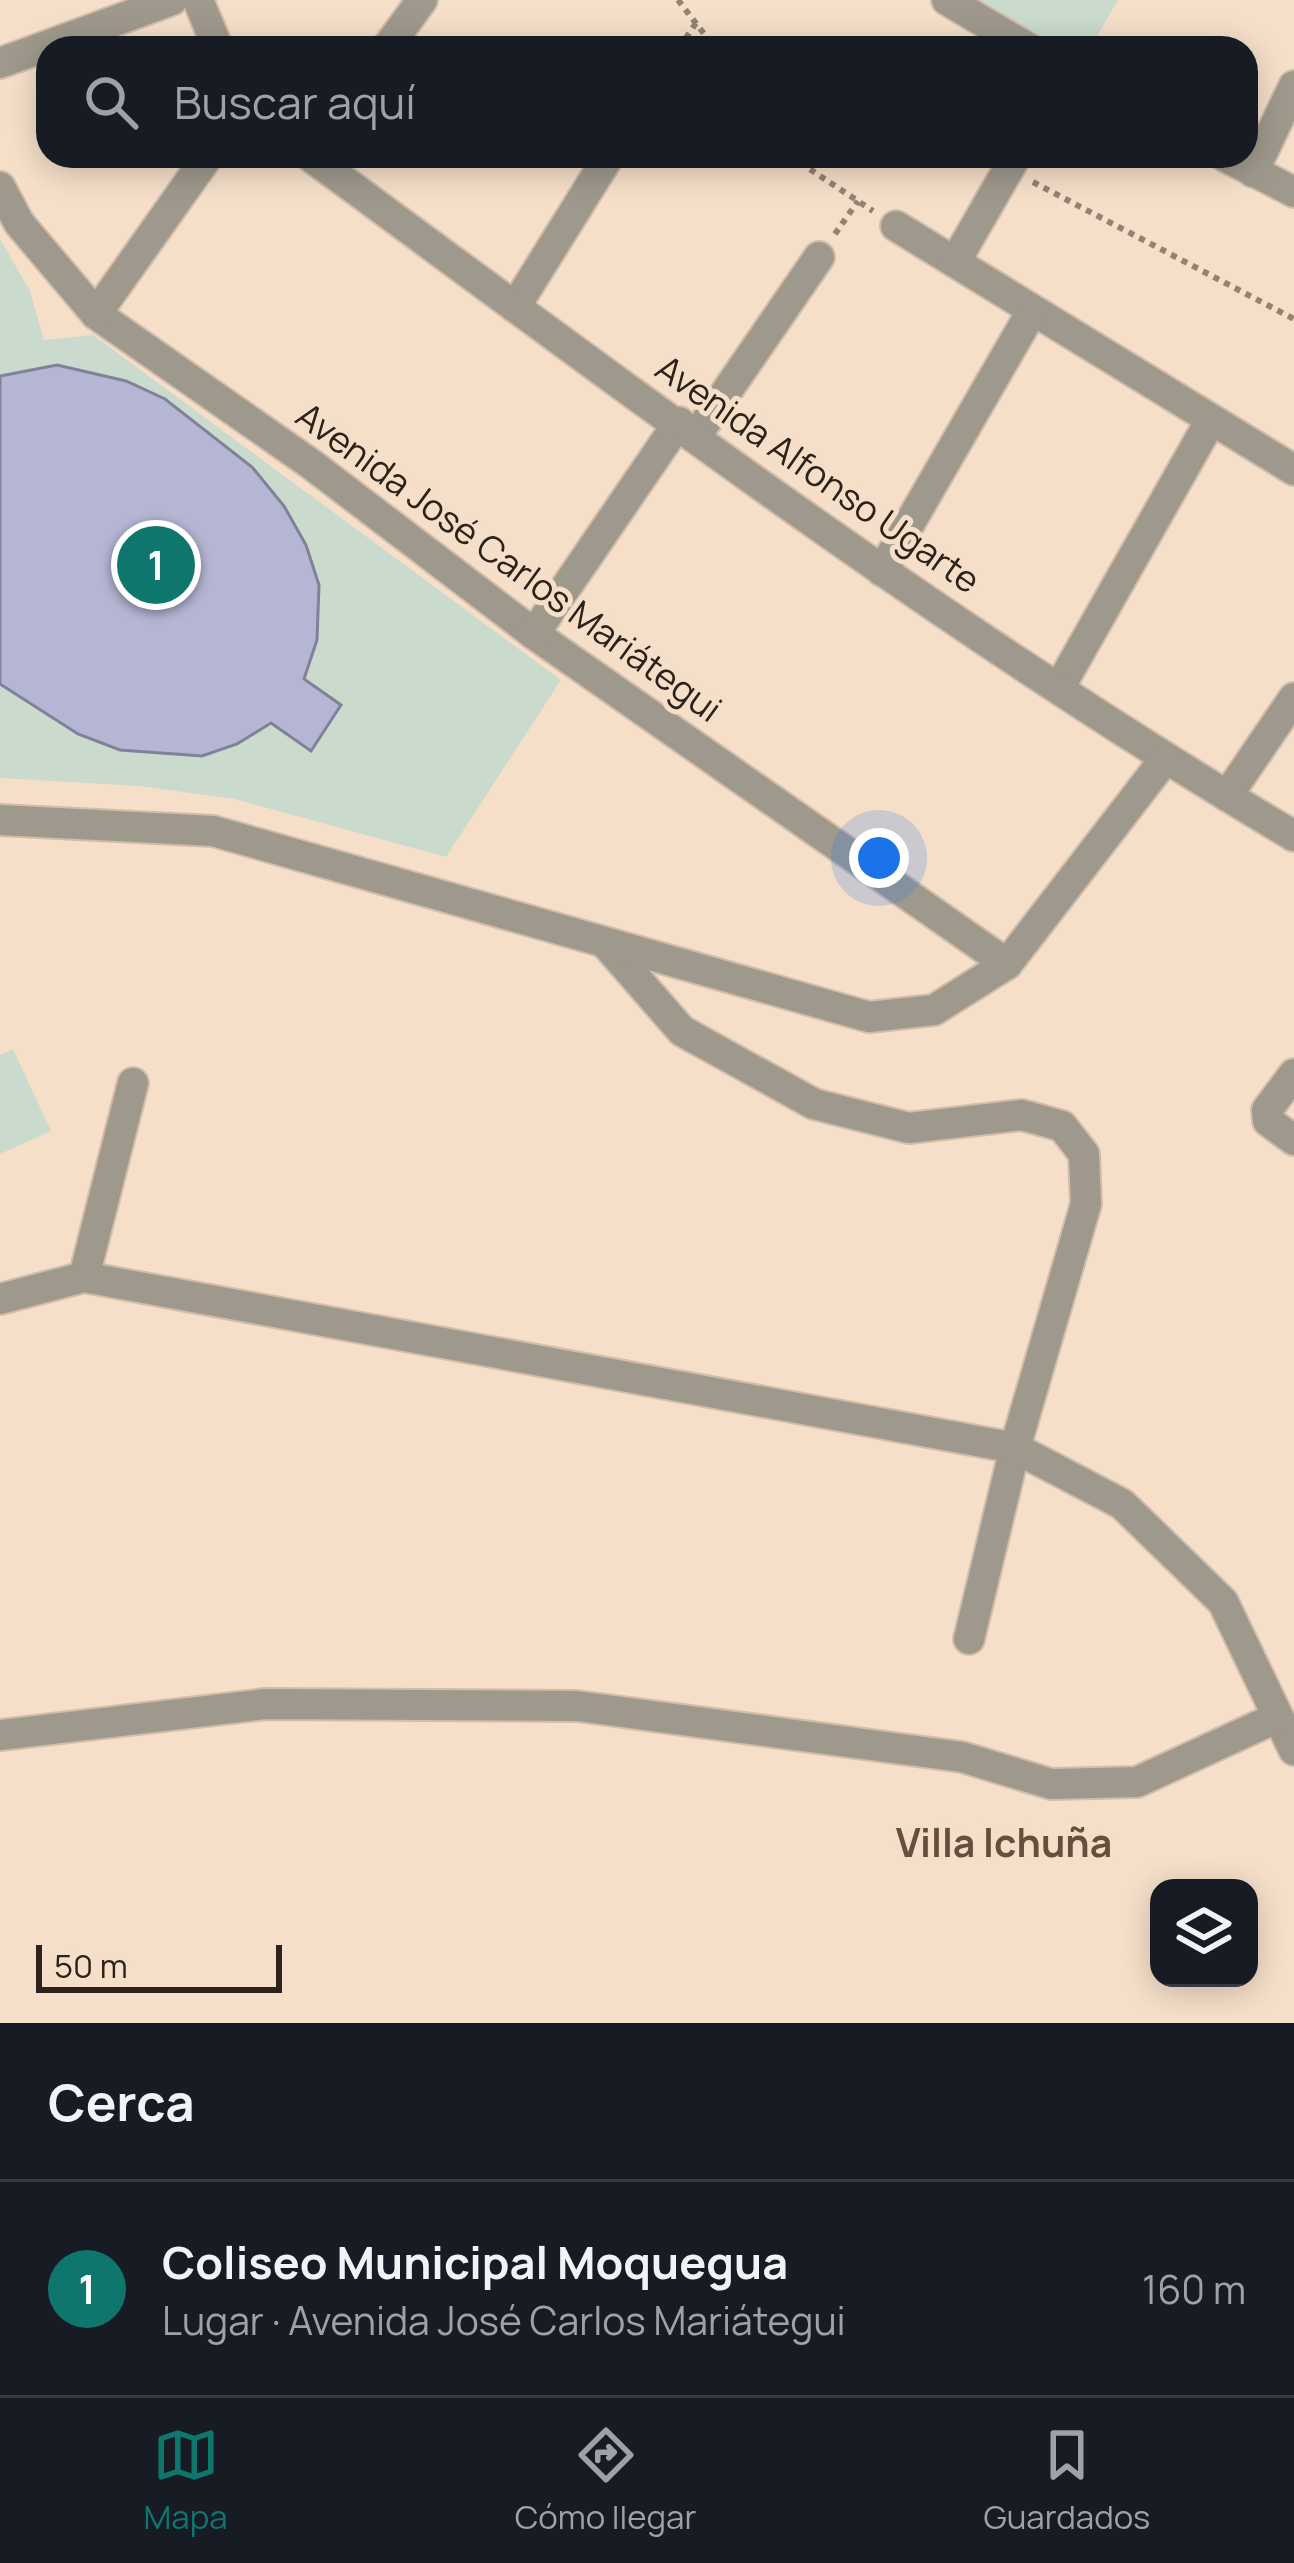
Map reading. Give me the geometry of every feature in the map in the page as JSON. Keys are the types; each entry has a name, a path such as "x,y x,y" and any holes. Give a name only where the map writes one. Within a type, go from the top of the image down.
{"street":[{"path":"74,36 172,0"},
{"path":"198,0 213,36"},
{"path":"396,36 422,0"},
{"path":"947,0 1008,36"},
{"path":"0,63 36,50"},
{"path":"1258,162 1294,86"},
{"path":"96,314 199,168"},
{"name":"Avenida Alfonso Ugarte","path":"326,168 882,571 1165,760 1294,836"},
{"path":"515,307 602,168"},
{"path":"955,262 1009,168"},
{"path":"1246,168 1294,191"},
{"path":"1253,172 1255,168"},
{"name":"Avenida José Carlos Mariátegui","path":"0,187 19,223 96,314 310,464 534,634 1007,964"},
{"path":"896,226 1030,313 1294,470"},
{"path":"534,634 819,257"},
{"path":"882,571 1030,313"},
{"path":"1059,688 1211,420"},
{"path":"1227,796 1289,718"},
{"path":"0,820 213,831 869,1017 934,1010 1007,964 1165,760"},
{"path":"606,944 682,1031 814,1104 909,1128 1022,1115 1062,1126 1084,1154 1086,1204 1016,1448 968,1639"},
{"path":"1294,1074 1267,1110 1268,1121 1294,1140"},
{"path":"84,1277 133,1083"},
{"path":"0,1299 84,1277 1016,1448 1122,1504 1223,1602 1294,1750"},
{"path":"0,1735 265,1704 577,1706 962,1757 1051,1784 1137,1782 1278,1717"}],"path":[{"path":"678,0 706,36"},
{"path":"687,36 696,23"},
{"path":"808,168 896,226"},
{"path":"1021,168 1294,320"},
{"path":"819,257 858,201"}],"green space":[{"path":"964,0 1118,0 1097,36 1017,36"},
{"path":"0,239 30,291 44,340 93,335 561,680 446,857 235,799 139,786 0,778"},
{"path":"13,1049 51,1131 0,1154 0,1055"}],"building":[{"path":"57,365 126,381 165,399 252,467 284,506 306,545 319,585 317,640 304,679 341,705 311,751 271,723 237,744 202,756 120,750 78,734 0,684 0,376"}],"place":[{"name":"Coliseo Municipal Moquegua","path":"156,565"}],"district":[{"name":"Villa Ichuña","path":"1004,1843"}]}
